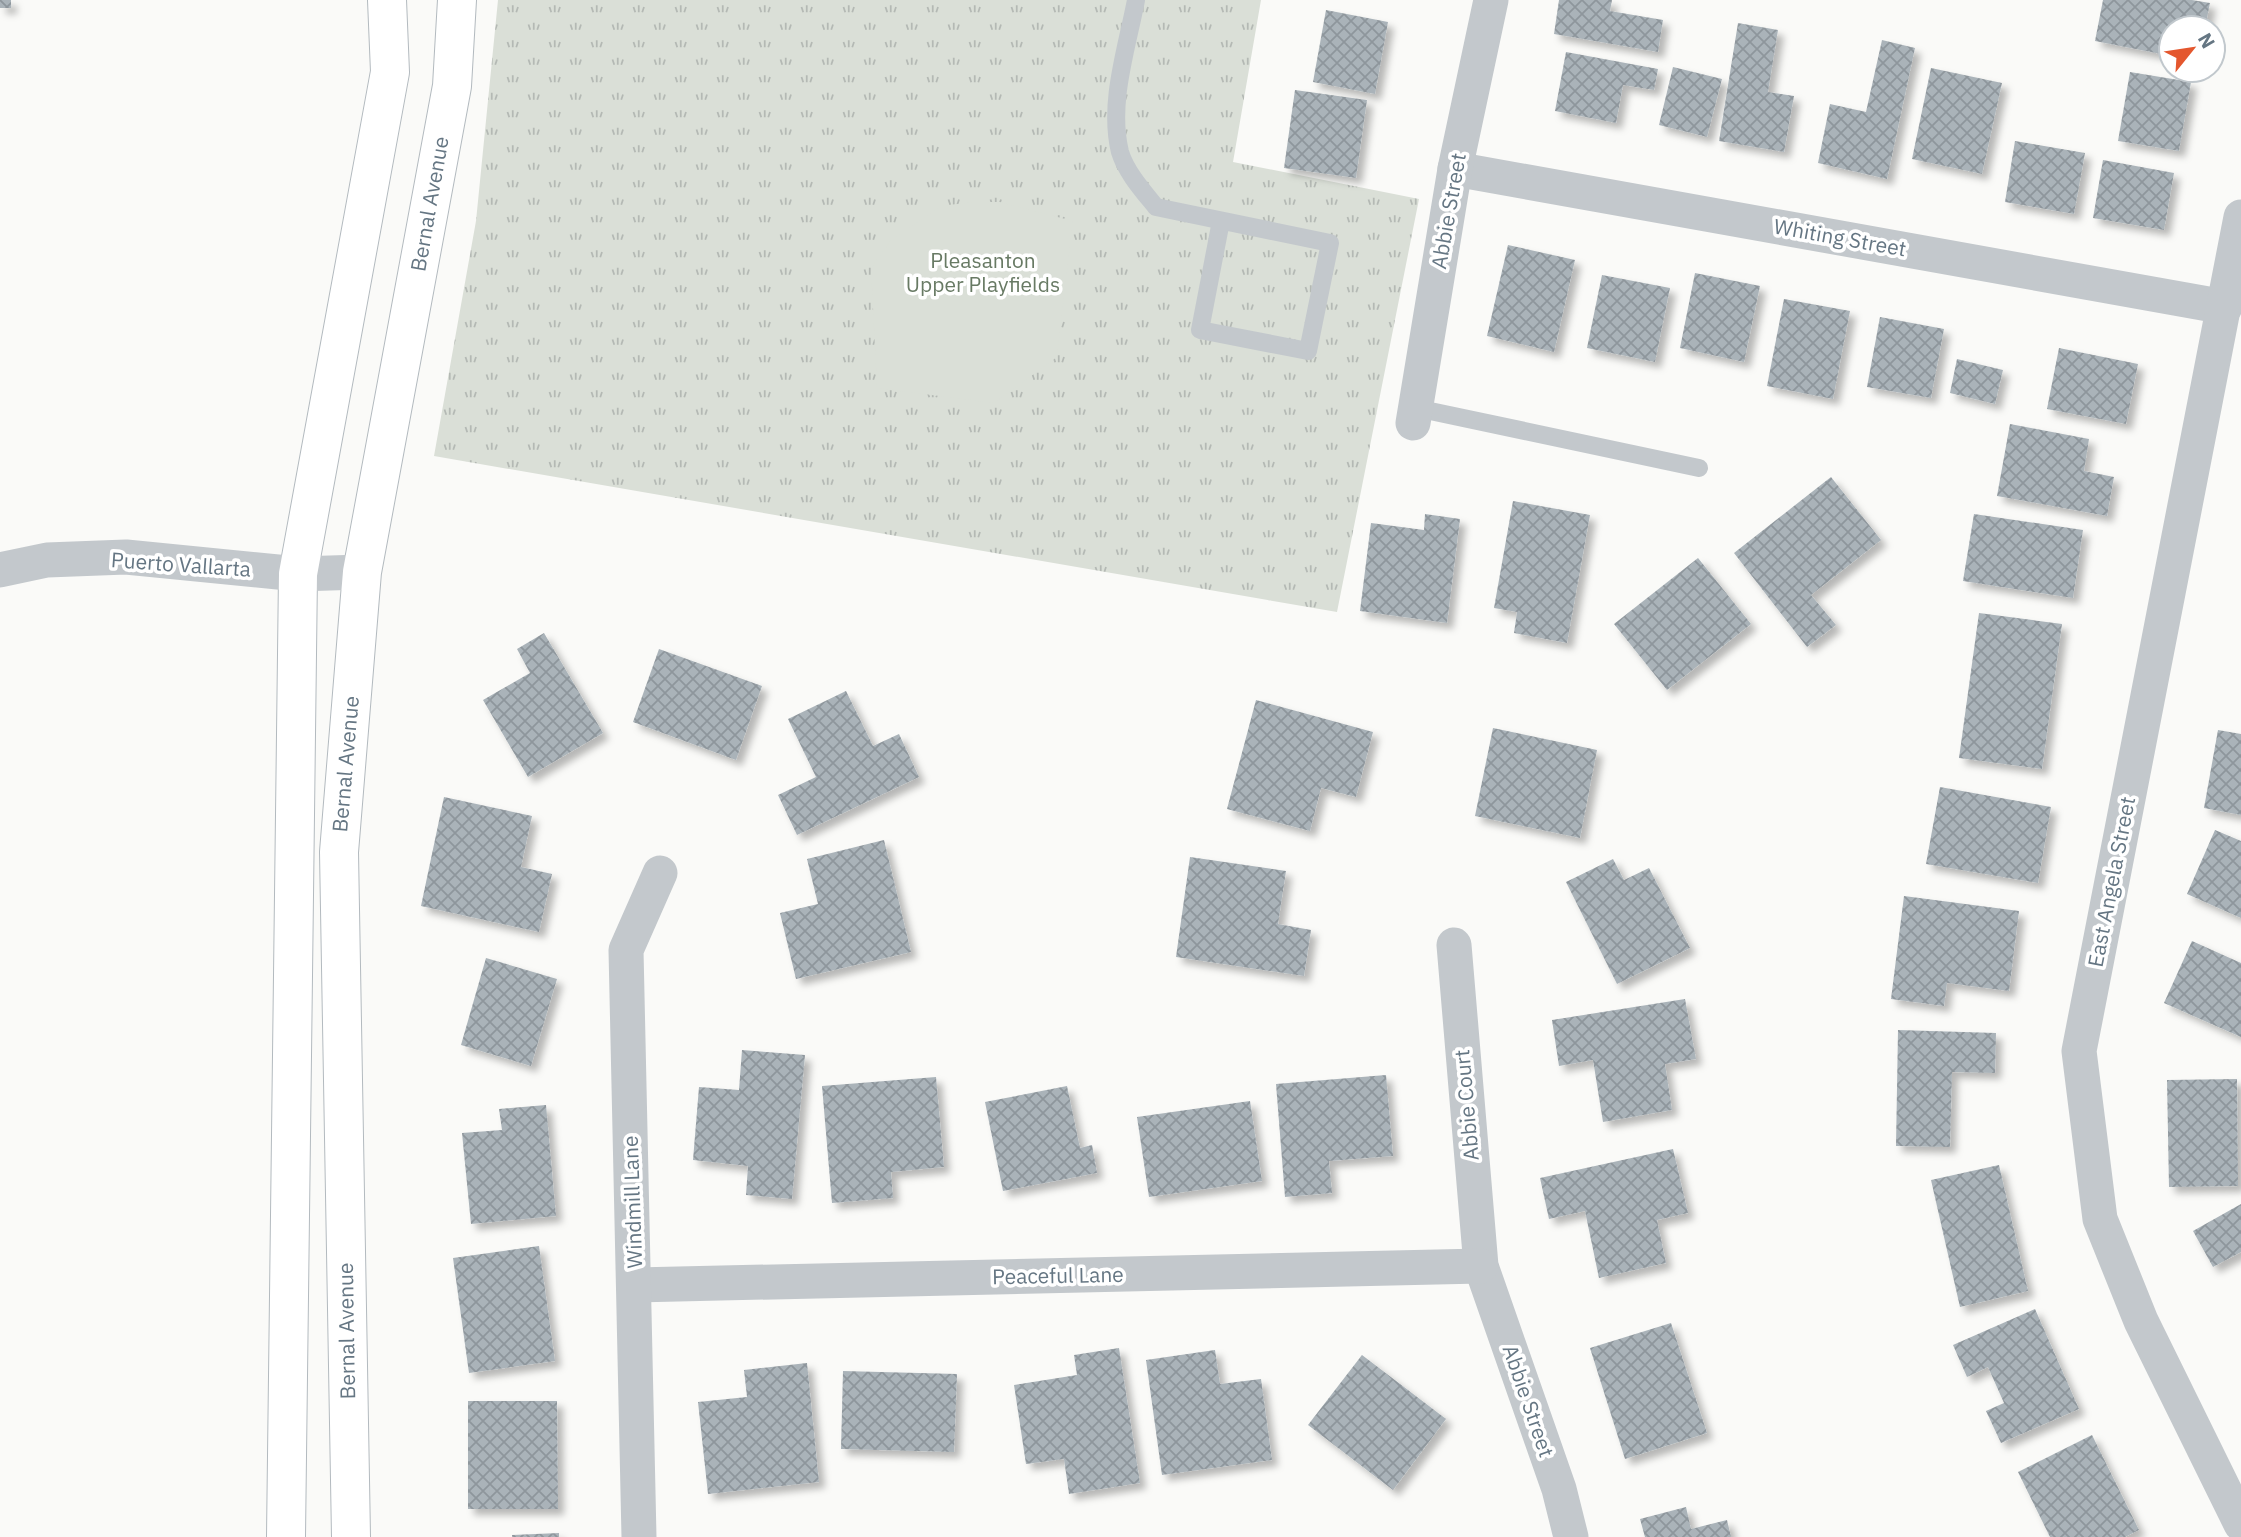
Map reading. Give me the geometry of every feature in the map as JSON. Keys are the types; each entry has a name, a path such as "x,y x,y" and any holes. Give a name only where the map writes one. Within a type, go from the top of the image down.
{"main road":[{"path":"286,1537 298,574 390,72 387,0"},
{"name":"Bernal Avenue","path":"351,1537 339,852 362,572 452,86 457,0"}],"street":[{"name":"Abbie Street","path":"1414,416 1455,169 1491,0"},
{"name":"Whiting Street","path":"1455,169 2225,307"},
{"name":"East Angela Street","path":"2241,217 2079,1051 2100,1219 2141,1321 2241,1524"},
{"name":"Puerto Vallarta","path":"0,570 47,560 127,557 298,574 362,572"},
{"name":"Windmill Lane","path":"639,1537 626,950 660,873"},
{"name":"Abbie Court","path":"1454,945 1481,1266"},
{"name":"Abbie Street","path":"1481,1266 1559,1489 1571,1537"},
{"name":"Peaceful Lane","path":"635,1285 1481,1266"}],"lane":[{"path":"1136,0 1116,110 1121,153 1135,180 1156,207 1221,220 1330,243 1308,351 1200,330 1221,220"},
{"path":"1414,416 1699,468"}],"green space":[{"name":"Pleasanton Upper Playfields","path":"498,0 1261,0 1233,162 1419,199 1337,612 434,456 476,221"},
{"path":"1000,202 1073,221 1057,357 994,403 877,388 871,268 892,239 942,206"}],"building":[{"path":"0,0 11,0 11,8 0,8"},
{"path":"1559,0 1612,0 1610,11 1663,20 1658,52 1554,34"},
{"path":"2103,0 2192,0 2210,3 2208,14 2157,14 2157,53 2095,41"},
{"path":"1326,10 1388,22 1375,94 1313,82"},
{"path":"1738,23 1778,30 1768,92 1794,96 1784,152 1719,141"},
{"path":"1882,40 1915,48 1887,179 1818,163 1830,104 1866,112"},
{"path":"1566,52 1658,69 1654,90 1623,85 1616,123 1555,111"},
{"path":"1673,67 1722,79 1707,137 1659,125"},
{"path":"1931,68 2002,83 1982,174 1912,159"},
{"path":"2130,72 2157,76 2157,84 2191,84 2179,151 2118,141"},
{"path":"1295,90 1367,100 1356,178 1284,168"},
{"path":"2015,141 2085,153 2074,214 2005,202"},
{"path":"2103,160 2174,173 2164,230 2093,218"},
{"path":"1508,245 1575,260 1554,352 1487,336"},
{"path":"1695,273 1760,286 1744,362 1680,348"},
{"path":"1602,275 1670,288 1655,362 1587,348"},
{"path":"1784,299 1850,311 1833,399 1767,386"},
{"path":"1880,317 1944,329 1931,398 1867,387"},
{"path":"2059,348 2138,364 2126,424 2047,409"},
{"path":"1957,359 2003,370 1995,404 1950,393"},
{"path":"2010,424 2089,439 2084,471 2114,477 2107,516 1997,496"},
{"path":"1831,477 1881,540 1811,595 1836,625 1807,647 1734,553"},
{"path":"1513,501 1590,515 1567,643 1514,633 1517,612 1494,608"},
{"path":"1425,514 1460,519 1447,623 1360,611 1371,523 1424,530"},
{"path":"1974,514 2083,530 2073,598 1963,581"},
{"path":"1698,558 1751,624 1667,690 1614,624"},
{"path":"1979,613 2062,624 2042,769 1959,758"},
{"path":"544,633 603,733 528,777 483,700 530,673 517,649"},
{"path":"659,649 762,686 736,760 633,722"},
{"path":"846,691 873,746 899,734 919,777 797,835 778,795 816,777 788,719"},
{"path":"1256,700 1373,732 1356,797 1321,788 1310,831 1227,809"},
{"path":"1493,728 1597,750 1580,838 1475,816"},
{"path":"2218,730 2241,734 2241,815 2204,808"},
{"path":"1940,787 2051,807 2038,883 1926,864"},
{"path":"444,797 532,816 521,867 552,874 539,932 421,906"},
{"path":"2215,830 2241,841 2241,918 2187,894"},
{"path":"884,840 911,952 796,979 780,913 818,904 807,859"},
{"path":"1190,857 1286,871 1278,924 1311,930 1304,976 1176,957"},
{"path":"1613,859 1624,880 1649,868 1690,948 1617,984 1566,882"},
{"path":"1904,896 2019,911 2009,991 1947,983 1944,1006 1891,999"},
{"path":"2192,941 2241,963 2241,1037 2164,1003"},
{"path":"486,958 557,979 531,1066 461,1045"},
{"path":"1685,999 1696,1059 1665,1064 1672,1110 1603,1122 1593,1060 1559,1066 1552,1020"},
{"path":"1898,1030 1996,1033 1995,1073 1952,1072 1950,1147 1896,1146"},
{"path":"742,1050 805,1055 792,1199 746,1195 748,1166 693,1160 699,1087 739,1090"},
{"path":"1386,1075 1393,1156 1329,1161 1332,1193 1285,1197 1276,1084"},
{"path":"936,1077 944,1167 891,1172 893,1198 832,1203 822,1086"},
{"path":"2237,1079 2238,1186 2169,1187 2167,1080"},
{"path":"1067,1086 1080,1148 1092,1145 1097,1173 1003,1191 985,1102"},
{"path":"1250,1101 1262,1181 1149,1197 1137,1117"},
{"path":"546,1105 556,1216 471,1224 462,1133 502,1130 499,1109"},
{"path":"1673,1149 1688,1213 1657,1220 1666,1263 1599,1278 1585,1211 1549,1219 1540,1178"},
{"path":"1999,1165 2028,1291 1960,1307 1931,1180"},
{"path":"2241,1204 2241,1252 2213,1267 2193,1231"},
{"path":"539,1246 555,1361 469,1373 453,1258"},
{"path":"2035,1309 2079,1409 2001,1443 1986,1411 2004,1403 1988,1367 1967,1377 1953,1345"},
{"path":"1671,1323 1707,1433 1625,1459 1590,1348"},
{"path":"1119,1348 1140,1483 1069,1494 1064,1459 1026,1464 1014,1385 1077,1375 1074,1355"},
{"path":"1215,1350 1220,1384 1261,1379 1272,1460 1162,1475 1146,1360"},
{"path":"1362,1355 1446,1419 1393,1490 1308,1425"},
{"path":"807,1363 819,1482 708,1494 698,1402 747,1397 744,1370"},
{"path":"843,1371 957,1374 954,1452 841,1449"},
{"path":"468,1401 557,1401 558,1509 468,1509"},
{"path":"2092,1435 2139,1530 2125,1537 2050,1537 2018,1472"},
{"path":"1686,1507 1691,1529 1727,1520 1731,1537 1645,1537 1640,1519"},
{"path":"559,1533 559,1537 512,1537 512,1535"}]}
